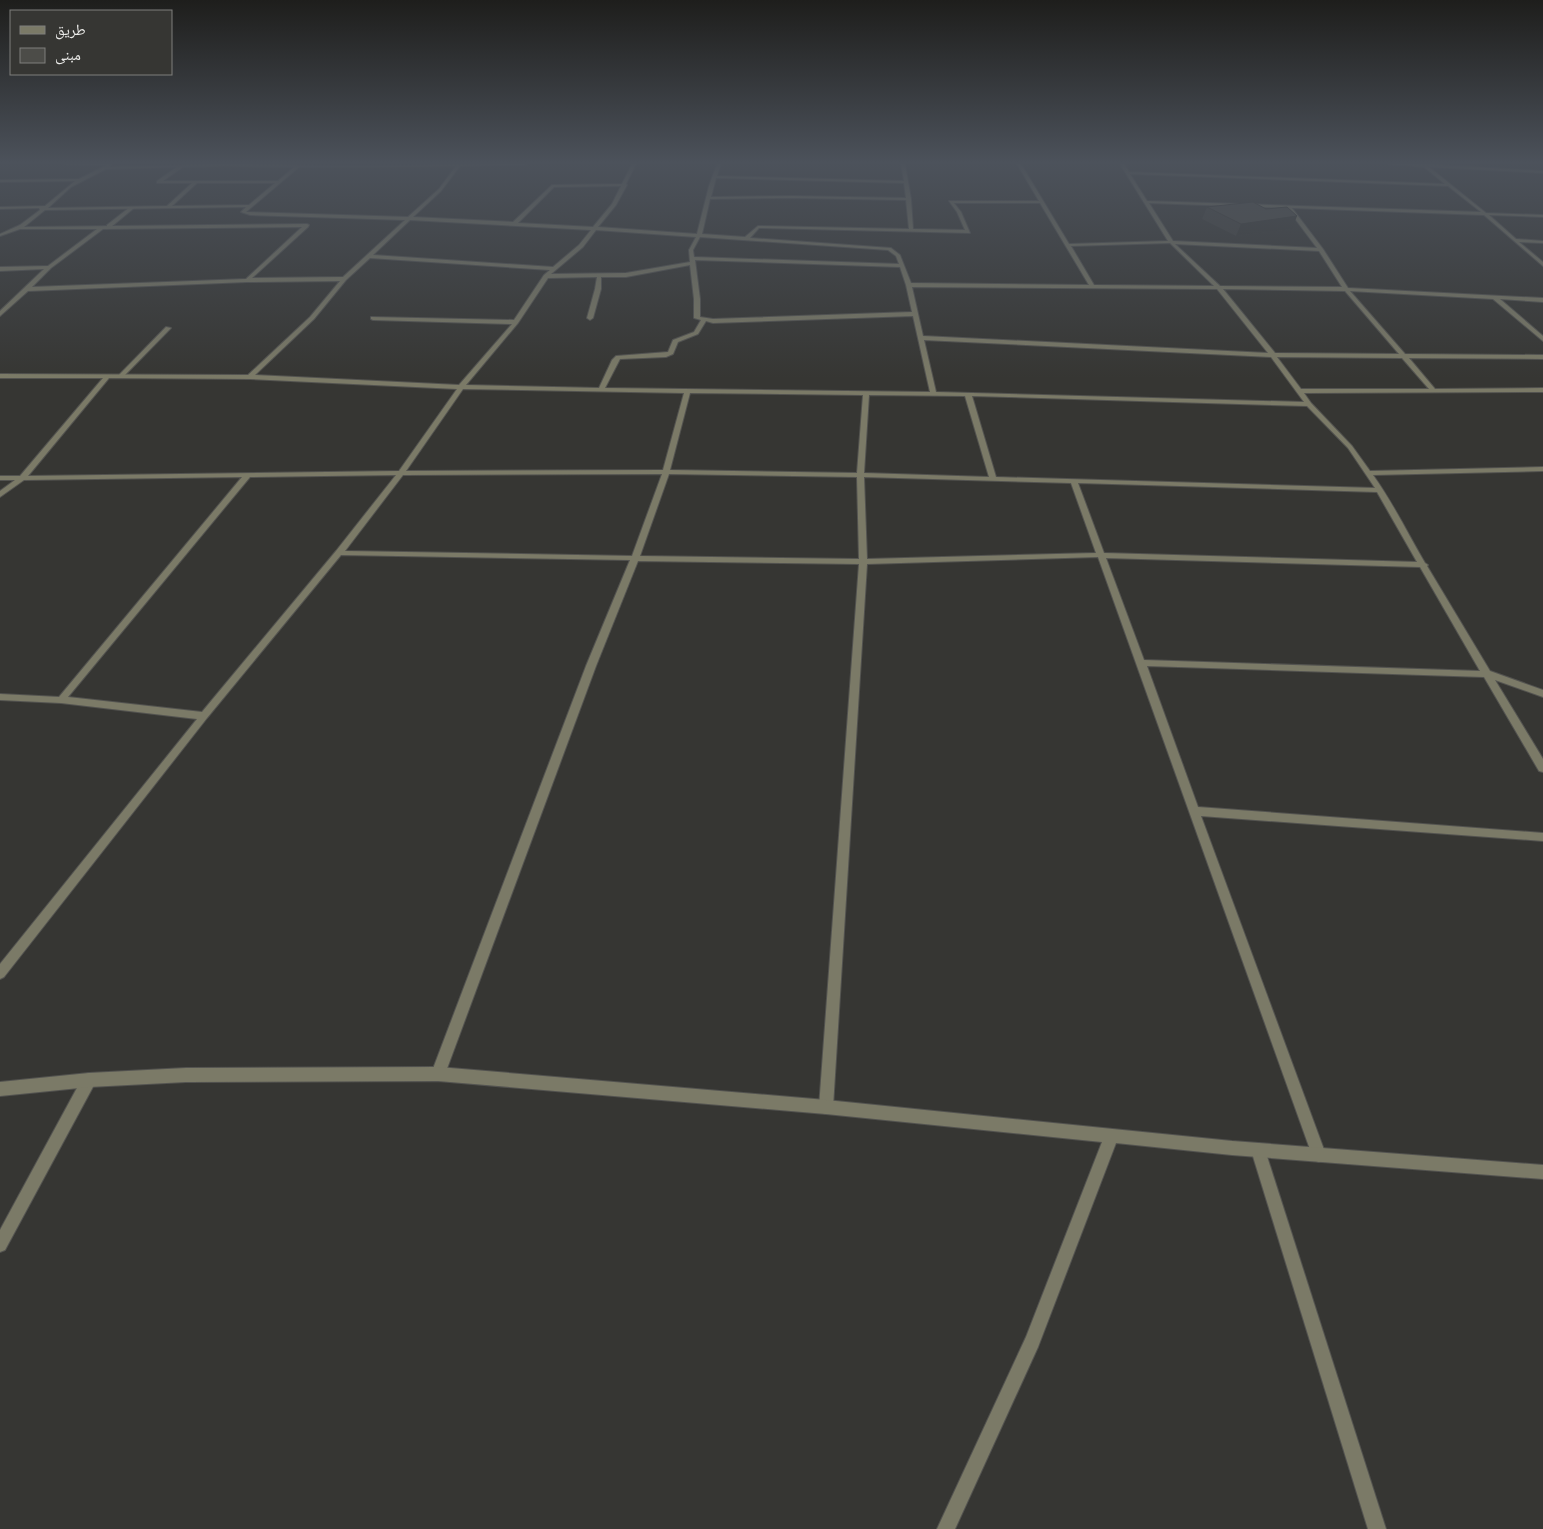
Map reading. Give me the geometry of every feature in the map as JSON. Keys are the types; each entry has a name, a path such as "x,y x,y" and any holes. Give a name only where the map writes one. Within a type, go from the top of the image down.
{"street":[{"path":"0,314 49,267 94,235"},
{"path":"246,280 296,235"},
{"path":"250,376 300,330 335,292 344,279 391,235"},
{"path":"0,973 204,716 339,554 401,473 461,387 516,322 546,276 581,246 590,235"},
{"path":"698,235 691,250 697,318 704,320 915,314"},
{"path":"701,235 888,249 898,255 909,285 934,392"},
{"path":"745,240 750,235"},
{"path":"1062,235 1093,287"},
{"path":"1167,235 1171,242 1219,288 1273,355 1298,391 1350,446 1380,490 1543,768"},
{"path":"1310,235 1346,289 1434,391"},
{"path":"1509,235 1543,265"},
{"path":"1514,240 1543,242"},
{"path":"1068,245 1171,242 1321,250"},
{"path":"369,256 556,268"},
{"path":"546,276 599,277 650,272 692,261 902,266"},
{"path":"0,269 49,267"},
{"path":"590,318 598,289 599,277"},
{"path":"27,289 246,280 344,279"},
{"path":"909,285 1346,289 1543,300"},
{"path":"1494,297 1543,339"},
{"path":"0,306 9,306"},
{"path":"373,318 516,322"},
{"path":"601,390 618,357 666,355 671,353 675,341 696,334 704,320"},
{"path":"121,376 168,328"},
{"path":"921,338 1273,355 1543,357"},
{"path":"0,376 250,376 461,387 601,390 934,392 1309,404"},
{"path":"0,495 22,478 108,376"},
{"path":"438,1074 639,548 666,472 688,390"},
{"path":"1298,391 1543,390"},
{"path":"826,1107 864,562 860,474 866,392"},
{"path":"968,394 993,479"},
{"path":"1367,473 1543,469"},
{"path":"0,478 666,472 860,474 1380,490"},
{"path":"61,700 248,475"},
{"path":"1074,482 1319,1155"},
{"path":"339,554 864,562 1100,554 1424,565"},
{"path":"1141,662 1488,674 1543,694"},
{"path":"0,697 61,700 204,716"},
{"path":"1195,812 1543,837"},
{"path":"0,1089 89,1080 186,1075 438,1074 826,1107 1258,1150 1543,1172"},
{"path":"0,1245 89,1080"},
{"path":"946,1529 1032,1341 1112,1135"},
{"path":"1258,1150 1378,1529"}]}
